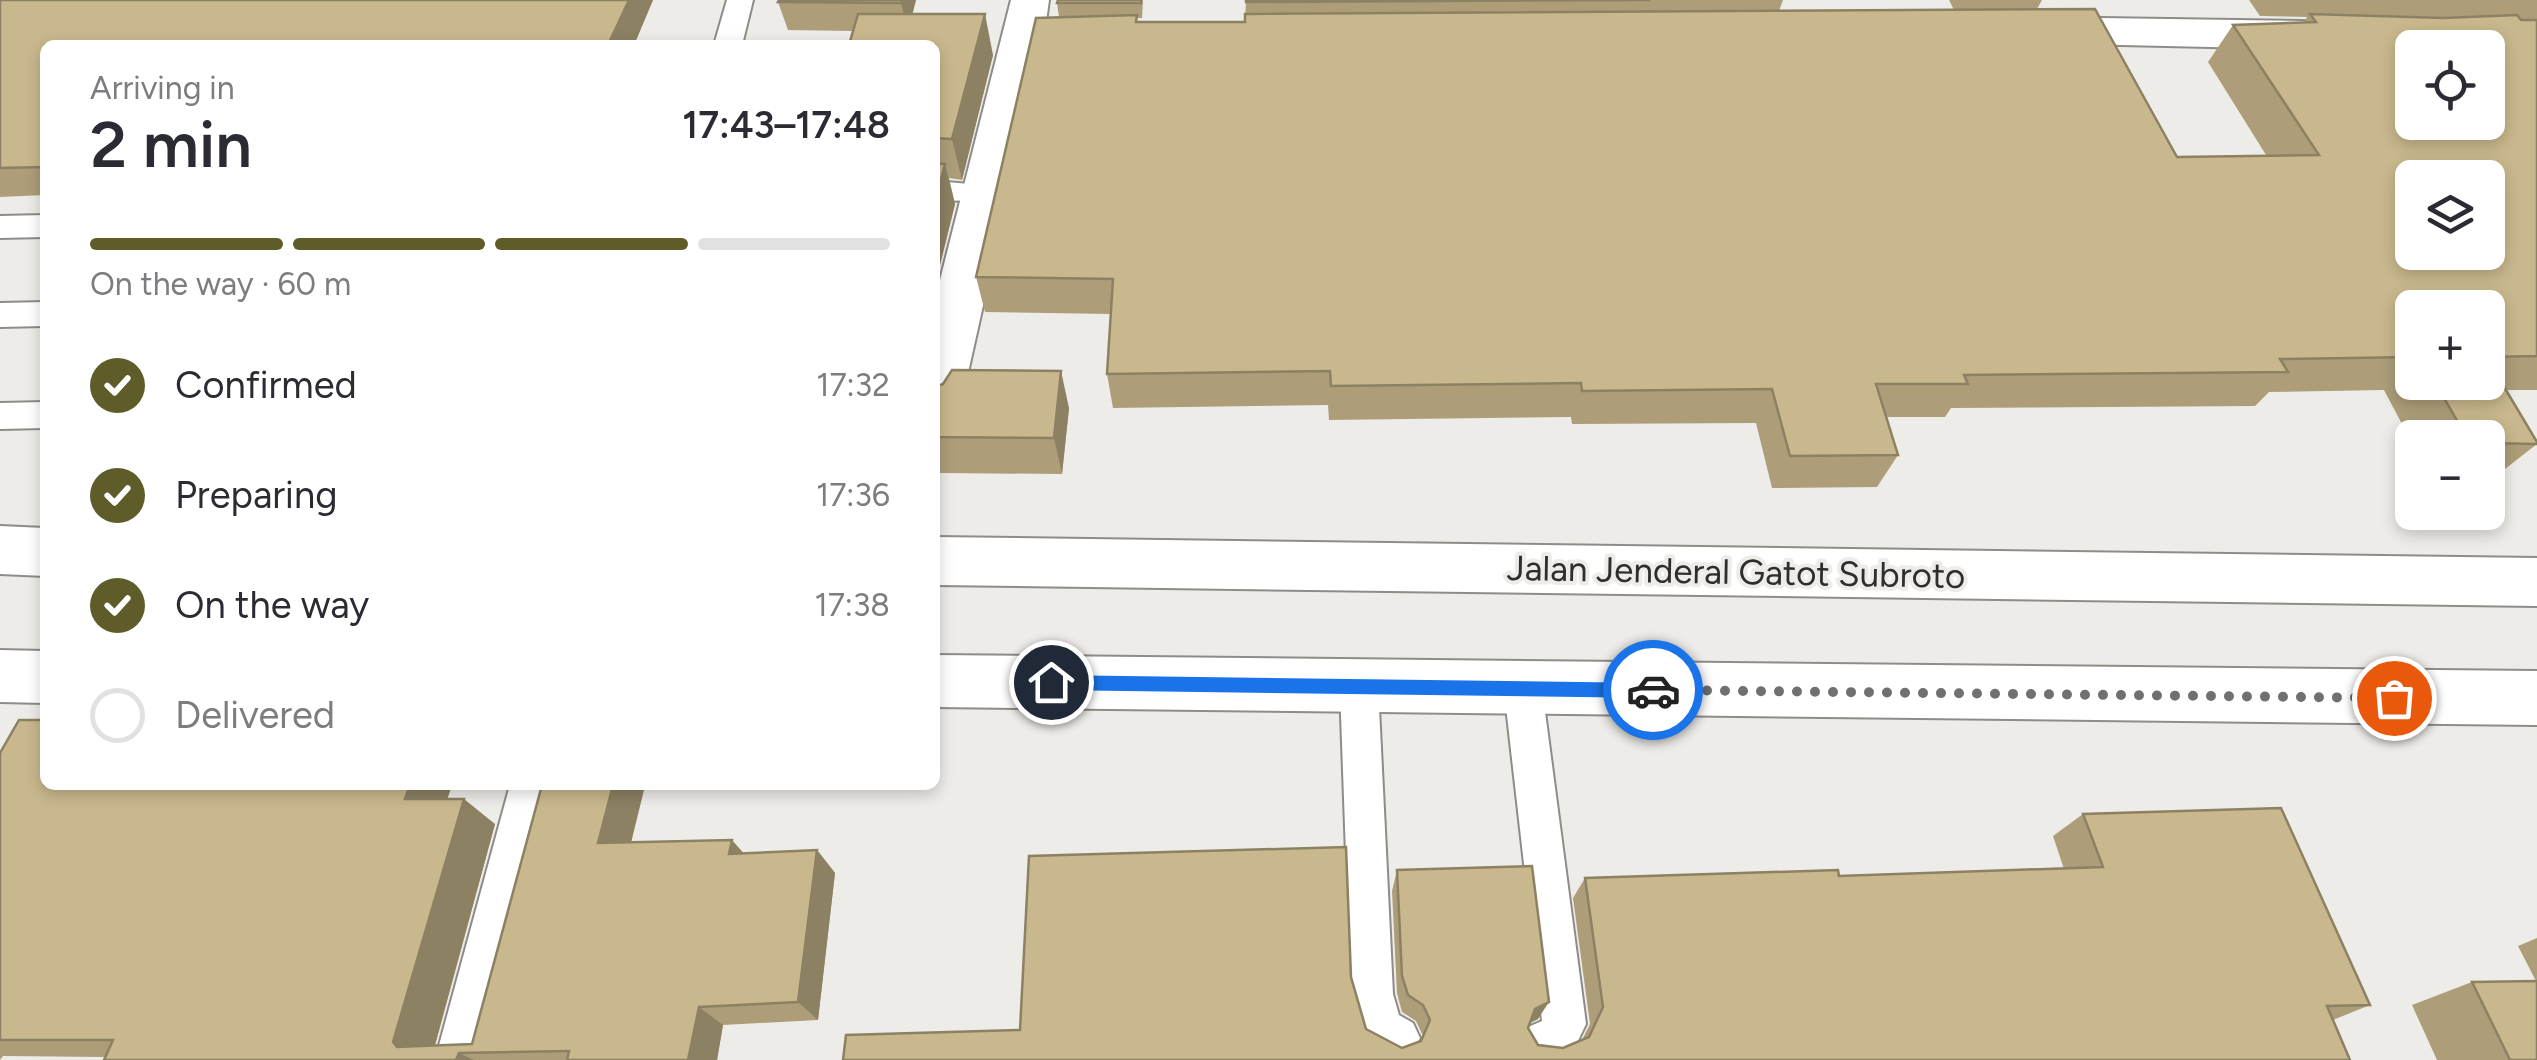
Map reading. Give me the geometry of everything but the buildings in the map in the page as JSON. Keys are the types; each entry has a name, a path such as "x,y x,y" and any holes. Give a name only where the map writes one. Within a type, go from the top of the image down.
{"main road":[{"path":"940,382 1026,18 1140,36"},
{"path":"1987,30 2341,36"},
{"path":"0,550 40,552"},
{"name":"Jalan Jenderal Gatot Subroto","path":"940,561 2537,582"},
{"path":"0,676 40,677"},
{"path":"940,681 2537,698"},
{"path":"469,1060 540,790"}],"lane":[{"path":"729,40 740,0"},
{"path":"940,191 983,193"},
{"path":"0,227 40,226"},
{"path":"0,315 40,314"},
{"path":"0,416 40,415"},
{"path":"1359,687 1372,994 1381,1029 1398,1038"},
{"path":"1523,689 1564,1024 1558,1036 1542,1042"}],"way so far":[{"path":"1653,690 2394,698"}],"route":[{"path":"1051,682 1653,690"}]}
